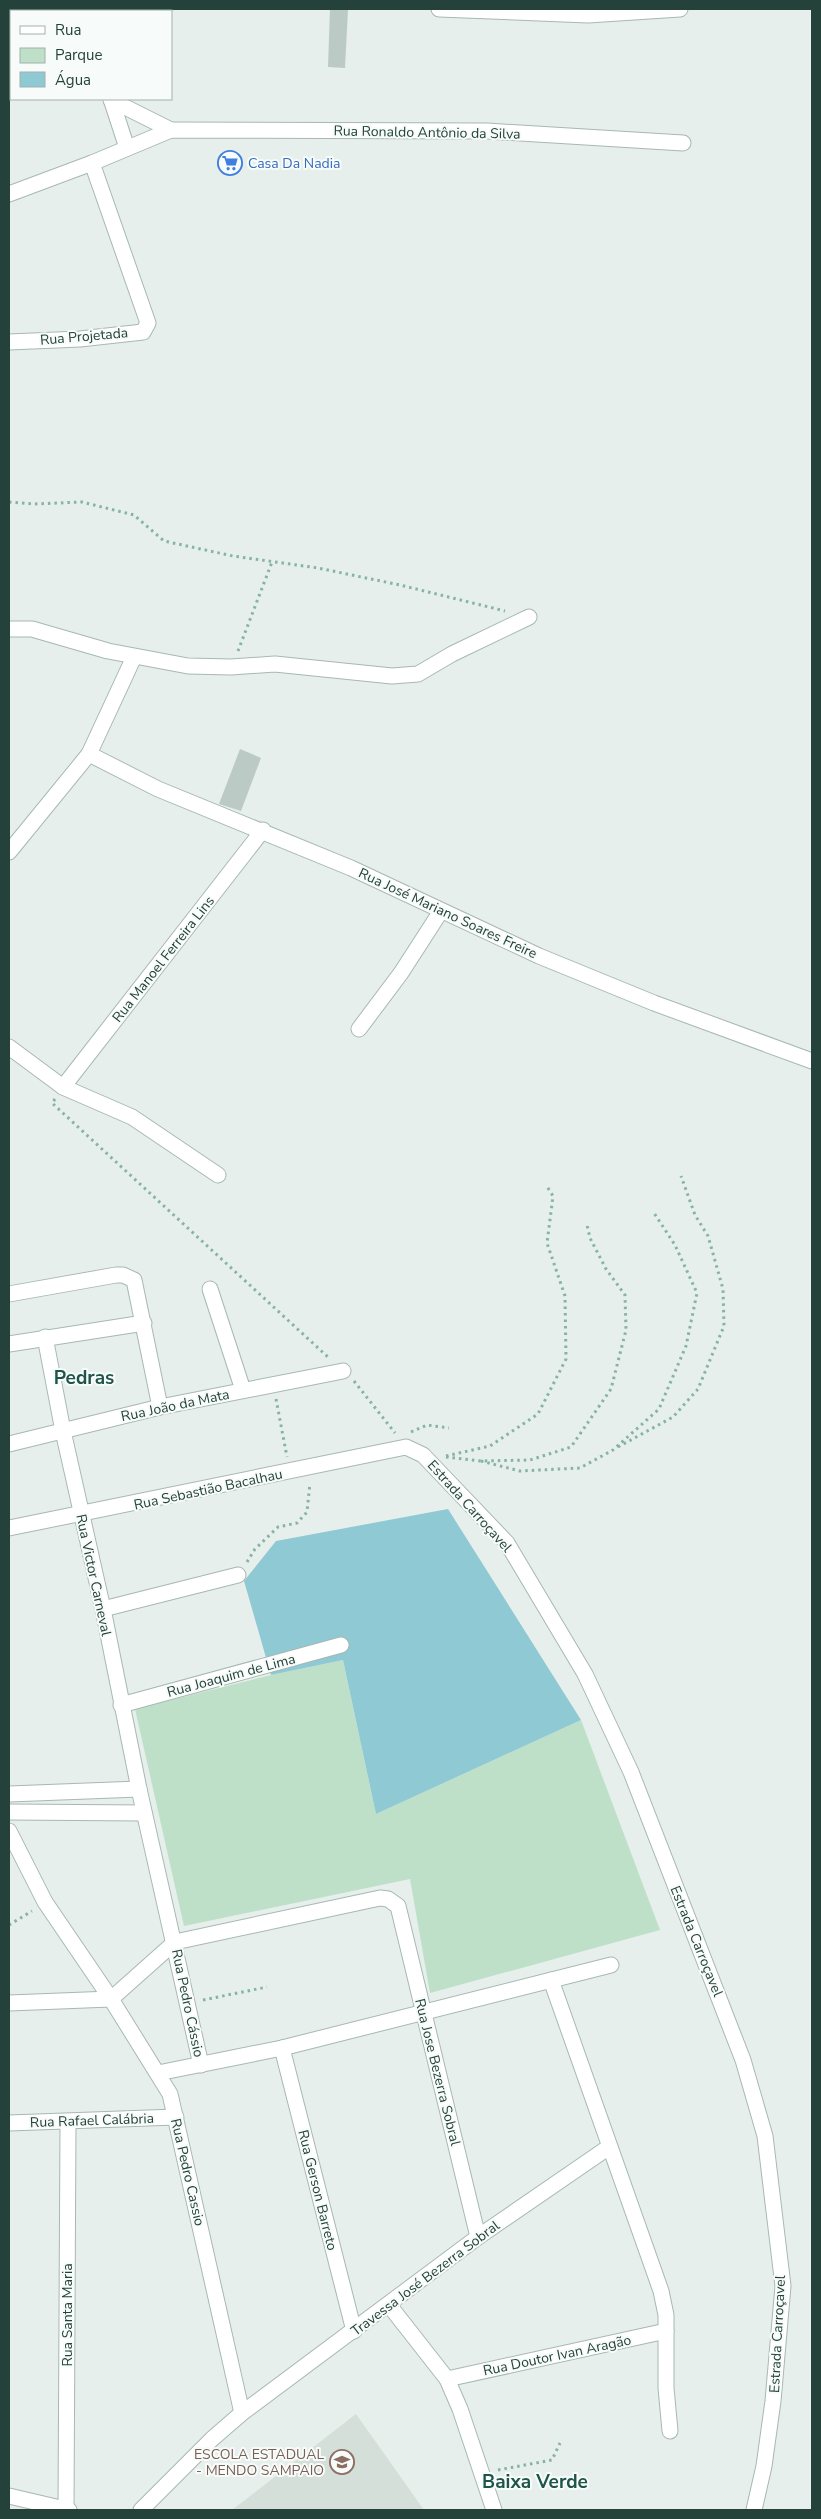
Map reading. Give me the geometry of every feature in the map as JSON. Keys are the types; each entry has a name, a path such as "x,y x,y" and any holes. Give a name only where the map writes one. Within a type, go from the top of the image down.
{"street":[{"path":"440,9 588,15 680,9"},
{"name":"Rua Ronaldo Antônio da Silva","path":"111,100 127,148 170,130 487,131 683,143"},
{"name":"Rua Ronaldo Antônio da Silva","path":"113,100 170,130"},
{"path":"9,194 92,164 127,148"},
{"name":"Rua Projetada","path":"9,342 80,339 143,332 148,323 92,164"},
{"path":"9,630 32,629 134,657 188,666 231,668 274,664 392,676 418,674 452,654 529,617"},
{"path":"9,852 89,754 134,657"},
{"name":"Rua José Mariano Soares Freire","path":"89,754 158,789 263,830 539,956 654,1003 812,1061"},
{"name":"Rua Manoel Ferreira Lins","path":"63,1087 263,830"},
{"path":"359,1029 400,973 441,910"},
{"path":"9,1047 63,1087 132,1117 218,1175"},
{"path":"9,1294 116,1275 128,1277 136,1285 160,1407"},
{"path":"210,1289 243,1390"},
{"path":"9,1344 144,1323"},
{"name":"Rua Victor Carneval","path":"45,1337 63,1431 144,1813"},
{"name":"Rua João da Mata","path":"9,1444 160,1407 343,1372"},
{"name":"Rua Sebastião Bacalhau","path":"9,1528 81,1515 406,1447"},
{"name":"Estrada Carroçavel","path":"406,1447 423,1455 507,1543 585,1674 631,1772 743,2060 765,2136 783,2286 773,2401 764,2466 754,2510"},
{"path":"102,1609 238,1575"},
{"name":"Rua Joaquim de Lima","path":"122,1705 340,1645"},
{"path":"9,1794 139,1789"},
{"path":"9,1812 144,1813"},
{"name":"Rua Pedro Cássio","path":"144,1813 175,1942 201,2065"},
{"name":"Rua Pedro Cassio","path":"9,1831 45,1902 112,1999 170,2094 242,2413"},
{"name":"Rua Jose Bezerra Sobral","path":"175,1942 380,1898 388,1898 398,1906 478,2237"},
{"path":"9,2003 112,1999 175,1942"},
{"path":"158,2073 282,2048 611,1965"},
{"path":"551,1980 661,2291 666,2315 666,2388 670,2431"},
{"name":"Rua Gerson Barreto","path":"282,2048 354,2331"},
{"name":"Rua Rafael Calábria","path":"9,2123 176,2117"},
{"name":"Rua Santa Maria","path":"67,2510 68,2122"},
{"name":"Travessa José Bezerra Sobral","path":"242,2413 478,2237 609,2146"},
{"path":"389,2305 447,2379 460,2409 494,2510"},
{"name":"Rua Doutor Ivan Aragão","path":"447,2379 666,2332"},
{"path":"141,2510 212,2439 242,2413"},
{"path":"9,2496 67,2510"}],"path":[{"path":"9,502 34,504 82,502 134,516 164,541 233,556 318,568 400,585 529,617"},
{"path":"231,668 272,562"},
{"path":"63,1087 52,1103 355,1382 406,1447"},
{"path":"546,1185 553,1196 547,1243 565,1296 566,1360 538,1414 490,1446 443,1456 481,1461 520,1471 580,1468 673,1417 698,1389 724,1326 723,1289 708,1236 695,1214 681,1176"},
{"path":"613,1450 659,1409 686,1346 697,1293 675,1245 654,1213"},
{"path":"481,1461 530,1460 571,1447 611,1389 626,1330 625,1295 606,1269 590,1238 587,1225"},
{"path":"273,1386 290,1472"},
{"path":"406,1447 408,1434 415,1429 427,1425 449,1428"},
{"path":"238,1575 255,1549 278,1527 297,1523 307,1512 310,1468"},
{"path":"9,1925 45,1902"},
{"path":"188,2004 267,1987"},
{"path":"482,2473 552,2460 560,2443"}],"shaded area":[{"name":"ESCOLA ESTADUAL - MENDO SAMPAIO","path":"356,2414 424,2510 232,2510"}],"green space":[{"path":"343,1660 376,1814 581,1720 660,1930 430,1993 410,1879 184,1926 135,1709 271,1675"}],"water":[{"path":"448,1509 581,1720 376,1814 343,1660 271,1675 244,1581 276,1541"}],"building":[{"path":"330,9 348,9 345,68 328,67"},
{"path":"240,749 261,758 241,811 219,804"}],"place":[{"name":"Casa Da Nadia","path":"230,163"},
{"name":"ESCOLA ESTADUAL - MENDO SAMPAIO","path":"342,2462"}],"district":[{"name":"Pedras","path":"84,1377"},
{"name":"Baixa Verde","path":"535,2481"}]}
